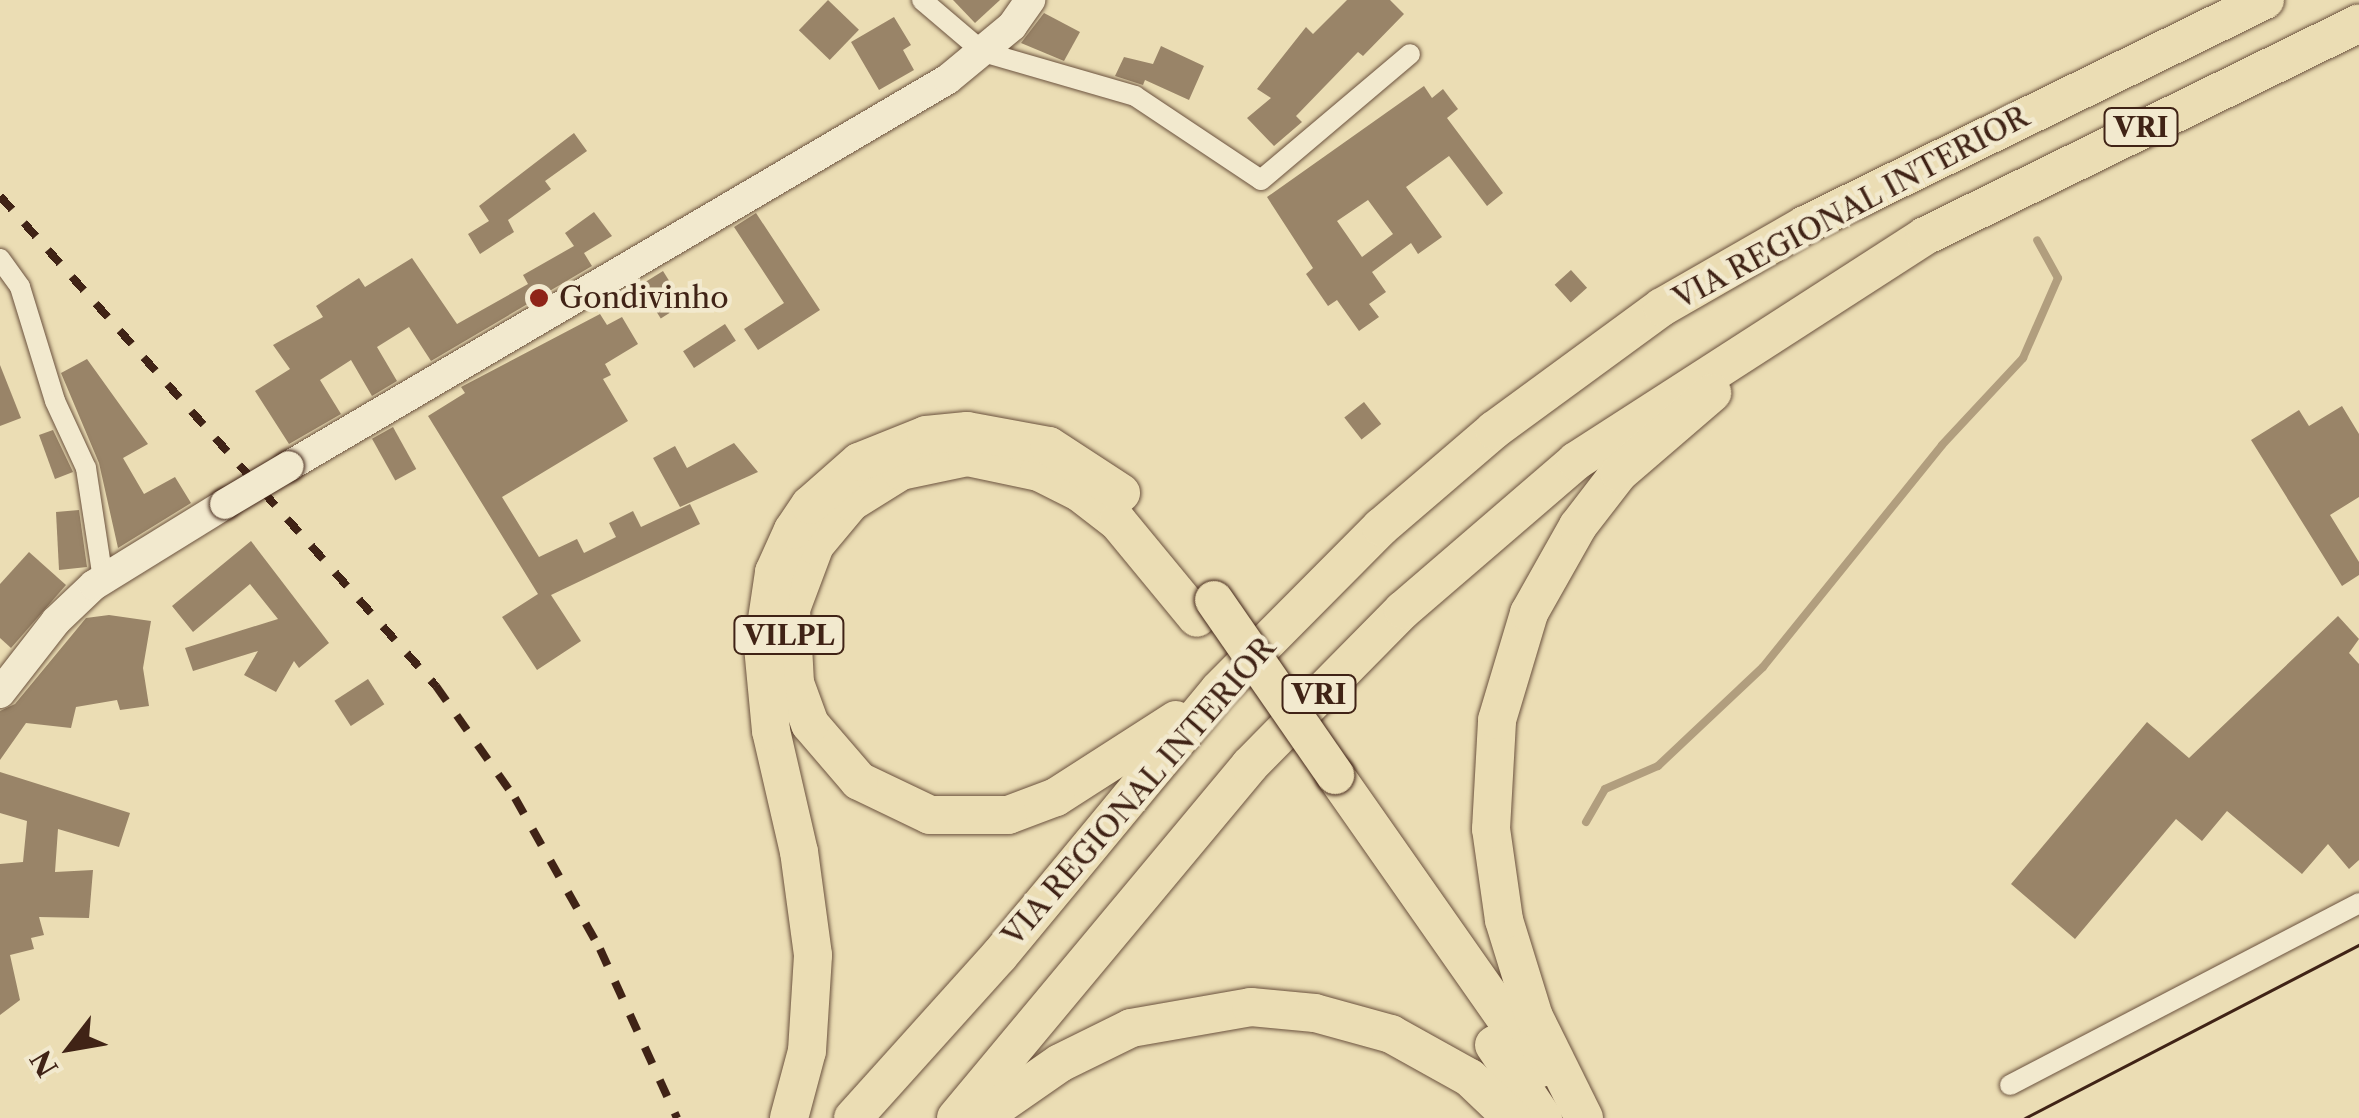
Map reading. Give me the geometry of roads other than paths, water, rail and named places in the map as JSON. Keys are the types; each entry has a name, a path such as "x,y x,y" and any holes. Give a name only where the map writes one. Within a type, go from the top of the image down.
{"highway":[{"name":"VIA REGIONAL INTERIOR","path":"854,1118 999,956 1218,690 1381,527 1494,430 1662,307 1805,224 2266,0"},
{"name":"VIA REGIONAL INTERIOR","path":"956,1118 1250,765 1404,610 1576,461 1752,343 1991,200 2359,23"},
{"name":"VILPL","path":"1581,1118 1534,1017 1504,920 1491,829 1497,720 1529,613 1578,526 1620,472 1731,378 1752,343"},
{"name":"VILPL","path":"789,1118 807,1051 813,955 799,852 771,731 763,646 774,572 810,505 886,447 967,431 1012,435 1094,471 1136,505 1327,784 1542,1118"},
{"name":"VILPL","path":"1206,609 1118,522 1078,492 1038,472 967,457 901,471 830,523 800,576 789,643 810,724 829,752 859,781 930,815 1008,815 1056,797 1218,690"},
{"name":"VILPL","path":"1327,784 1581,1118"},
{"path":"981,1118 1060,1063 1132,1028 1250,1008 1315,1013 1391,1034 1470,1078 1512,1118"}],"main road":[{"path":"0,693 56,620 103,579 948,79 983,52 1030,0"}],"street":[{"path":"922,0 983,52 1135,96 1261,180 1410,54"},
{"path":"0,259 20,287 55,401 86,468 103,579"},
{"path":"2010,1086 2359,902"}],"waterway":[{"path":"1586,822 1605,789 1658,766 1763,667 1942,445 2023,358 2058,278 2037,240"}],"tram line":[{"path":"2025,1118 2359,945"}],"railway":[{"path":"0,196 436,686 515,798 600,949 677,1118"}],"place":[{"name":"Gondivinho","path":"539,298"}]}
